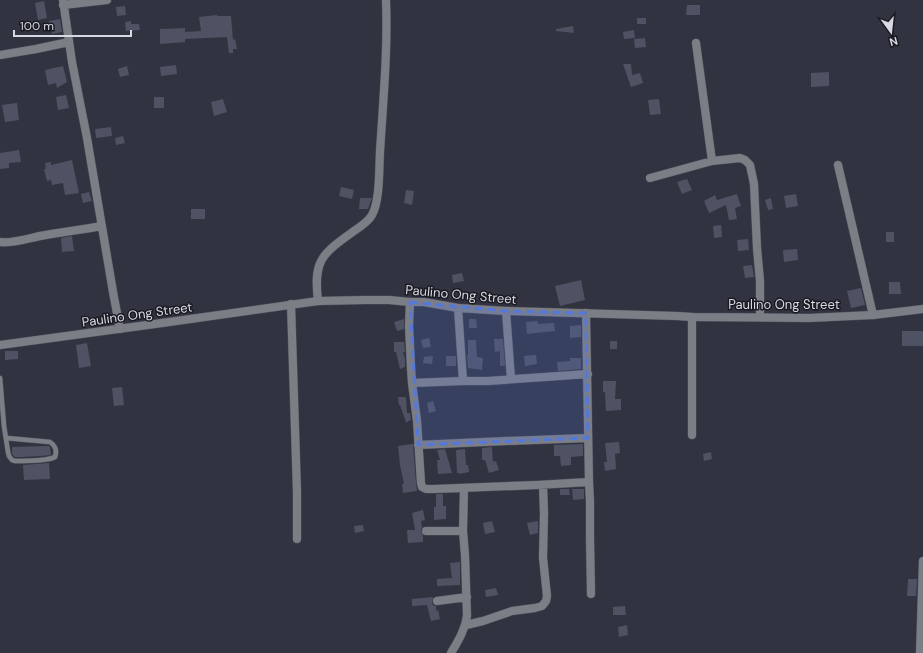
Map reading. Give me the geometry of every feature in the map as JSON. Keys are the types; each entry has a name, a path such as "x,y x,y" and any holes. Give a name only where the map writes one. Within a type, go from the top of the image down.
{"street":[{"path":"107,0 63,2 78,96 87,138 120,329"},
{"path":"318,301 316,285 320,261 328,251 365,223 372,216 375,206 383,114 386,0"},
{"path":"0,55 69,42"},
{"path":"696,43 712,161"},
{"path":"650,178 712,161 740,158 745,160 750,165 754,184 760,281 760,317"},
{"path":"838,165 873,315"},
{"path":"0,242 3,243 102,226"},
{"name":"Paulino Ong Street","path":"0,344 120,329 318,301 389,300 424,302 458,308 506,311 692,317 809,318 873,315 923,309"},
{"path":"410,302 409,326 412,383 417,421 422,487 426,489 434,489 589,482"},
{"path":"291,304 297,539"},
{"path":"458,308 463,381"},
{"path":"506,311 511,379"},
{"path":"586,313 591,594"},
{"path":"692,317 692,435"},
{"path":"412,383 488,381 588,374"},
{"path":"418,445 588,438"},
{"path":"466,625 512,611 542,606 546,601 547,596 543,558 543,485"},
{"path":"450,653 466,625 468,616 463,531 464,488"},
{"path":"426,531 463,531"},
{"path":"920,653 923,561"},
{"path":"437,601 467,597"}],"lane":[{"path":"0,378 6,438 9,456 15,461 52,459 55,457 56,448 50,442 6,438"}],"highlighted area":[{"path":"410,302 506,311 586,313 588,438 418,445"}],"building":[{"path":"44,1 47,18 38,20 35,3"},
{"path":"687,5 700,5 700,15 686,15"},
{"path":"125,6 126,15 117,16 116,7"},
{"path":"217,15 231,16 233,40 235,39 237,49 233,49 233,53 229,53 227,37 185,39 185,42 160,44 160,29 185,28 185,32 201,31 199,17"},
{"path":"637,18 646,18 646,24 637,24"},
{"path":"60,19 62,32 52,34 49,21"},
{"path":"131,21 131,24 139,24 140,30 126,31 125,22"},
{"path":"573,26 574,33 556,31 556,29"},
{"path":"634,30 635,38 624,39 623,32"},
{"path":"645,38 646,47 635,48 634,39"},
{"path":"623,64 631,64 632,75 640,73 643,83 631,87"},
{"path":"176,65 177,74 161,76 160,67"},
{"path":"63,66 67,82 57,88 56,83 48,85 45,70"},
{"path":"127,66 129,75 120,77 118,69"},
{"path":"829,72 829,86 811,87 811,73"},
{"path":"66,95 69,108 58,110 56,97"},
{"path":"154,97 164,97 164,108 154,108"},
{"path":"223,99 227,112 214,116 211,102"},
{"path":"659,99 661,114 650,115 648,100"},
{"path":"17,103 19,120 5,122 2,105"},
{"path":"111,127 112,136 96,138 95,129"},
{"path":"123,136 125,143 116,145 115,138"},
{"path":"19,150 21,162 9,163 9,168 0,169 0,153"},
{"path":"72,160 79,193 65,195 63,183 52,185 51,180 47,181 44,169 46,169 45,163 51,162 51,165"},
{"path":"687,179 692,190 682,194 677,182"},
{"path":"341,187 354,190 352,199 339,196"},
{"path":"406,190 414,191 412,205 404,203"},
{"path":"89,192 92,201 83,203 81,194"},
{"path":"737,194 741,206 735,208 737,219 729,220 726,205 709,213 704,201 715,195 717,200"},
{"path":"796,194 798,206 786,208 784,196"},
{"path":"360,198 372,198 368,209 359,209"},
{"path":"771,198 773,209 768,210 765,200"},
{"path":"191,209 205,209 205,219 191,219"},
{"path":"721,225 722,237 714,238 713,226"},
{"path":"886,232 894,232 894,242 886,242"},
{"path":"72,236 74,251 62,252 61,238"},
{"path":"748,239 749,250 738,251 737,240"},
{"path":"797,249 798,260 784,262 783,250"},
{"path":"752,265 754,277 745,278 743,266"},
{"path":"462,273 464,281 453,283 452,275"},
{"path":"581,280 585,300 560,306 555,286"},
{"path":"889,282 900,282 901,294 889,294"},
{"path":"861,288 865,305 851,308 847,291"},
{"path":"404,319 404,329 397,331 394,322"},
{"path":"469,319 476,319 477,328 469,328"},
{"path":"537,321 538,324 554,323 555,331 527,334 526,322"},
{"path":"581,325 581,337 570,338 570,326"},
{"path":"902,331 923,331 923,346 902,346"},
{"path":"429,338 431,347 423,348 421,340"},
{"path":"494,339 503,339 505,366 500,366 500,351 495,352"},
{"path":"468,340 476,340 477,357 483,358 482,370 468,368"},
{"path":"610,341 617,341 617,349 610,349"},
{"path":"394,342 404,342 405,352 403,352 405,367 400,369 396,352 394,352"},
{"path":"87,343 91,366 79,368 76,345"},
{"path":"5,351 18,351 18,359 5,360"},
{"path":"536,355 537,364 525,366 524,356"},
{"path":"433,356 432,364 423,363 424,357"},
{"path":"446,356 456,356 456,366 446,366"},
{"path":"570,358 581,358 581,369 558,371 557,362 570,361"},
{"path":"603,381 616,381 615,399 621,399 621,410 606,411"},
{"path":"122,387 124,405 114,406 112,388"},
{"path":"398,397 406,397 407,413 410,413 411,420 408,422 406,422 399,405"},
{"path":"433,401 436,411 429,413 427,403"},
{"path":"619,442 620,453 615,454 616,469 605,471 604,462 607,462 605,443"},
{"path":"413,444 417,491 403,493 402,484 404,484 398,446"},
{"path":"583,444 583,456 571,457 571,465 561,466 560,456 554,456 554,445"},
{"path":"49,446 51,455 15,457 12,454 12,447"},
{"path":"492,447 493,462 496,461 499,470 489,473 485,460 482,460 482,448"},
{"path":"445,449 452,473 438,474 437,460 440,460 437,450"},
{"path":"465,449 466,465 468,465 469,472 459,474 457,473 456,450"},
{"path":"711,452 712,459 704,461 703,454"},
{"path":"49,463 50,479 24,480 23,465"},
{"path":"560,489 569,489 570,495 560,495"},
{"path":"572,489 584,489 584,499 573,500"},
{"path":"436,494 443,494 443,506 446,506 446,519 434,520"},
{"path":"423,510 425,520 421,521 421,531 423,535 423,542 408,543 407,530 415,530 412,513"},
{"path":"492,521 495,532 485,534 483,523"},
{"path":"538,521 538,533 530,535 527,523"},
{"path":"363,525 364,531 355,533 354,526"},
{"path":"460,562 460,585 437,586 437,579 452,578 450,563"},
{"path":"908,579 917,579 916,596 907,596"},
{"path":"496,588 498,595 486,597 485,590"},
{"path":"433,597 432,602 433,605 436,606 436,611 438,610 440,619 431,621 427,605 412,606 412,599"},
{"path":"625,606 626,615 613,615 613,607"},
{"path":"627,625 628,635 619,637 618,627"}]}
